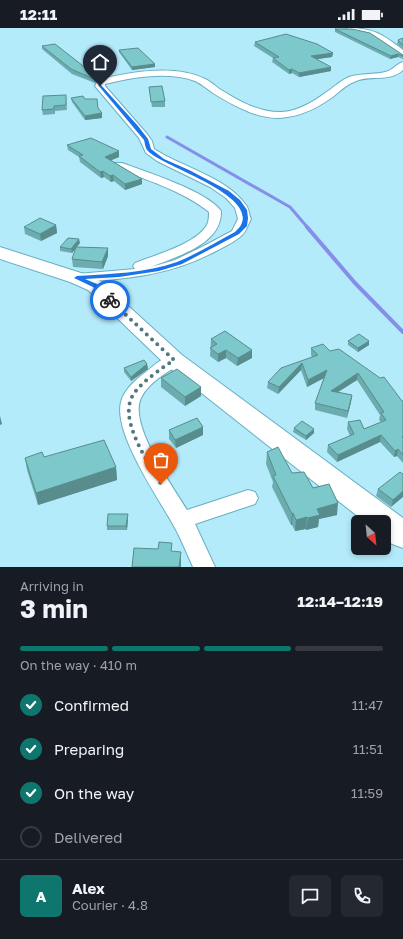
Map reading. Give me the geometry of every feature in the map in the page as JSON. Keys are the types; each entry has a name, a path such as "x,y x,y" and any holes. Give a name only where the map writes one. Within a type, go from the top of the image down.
{"street":[{"path":"351,28 367,30 378,35 403,54"},
{"path":"77,278 119,275 159,269 180,263 237,233 244,226 246,218 244,210 238,201 227,192 163,160 149,150 146,139 100,86 101,82 134,76 163,74 186,76 200,80 216,91 254,109 271,114 283,115 301,110 325,98 354,78 386,75 400,69 403,65"},
{"path":"118,165 209,205 215,211 215,220 210,229 201,237 187,246 119,275"},
{"path":"0,253 77,278 95,286 174,360 403,536"},
{"path":"174,360 140,386 130,401 129,415 145,457 182,520 204,567"},
{"path":"182,520 248,498"}],"building":[{"path":"335,29 352,29 370,33 403,56 398,54 391,56"},
{"path":"286,34 317,44 333,53 311,56 331,67 299,73 292,69 289,70 273,58 279,57 255,42"},
{"path":"403,38 403,45 398,40"},
{"path":"55,44 96,76 94,79 71,69 42,46"},
{"path":"138,48 155,64 132,67 119,50"},
{"path":"162,86 165,101 151,102 149,87"},
{"path":"66,95 66,105 54,106 54,109 42,110 43,96"},
{"path":"83,96 85,99 97,99 98,108 102,113 85,116 71,98"},
{"path":"91,138 119,151 105,157 142,179 125,184 113,175 110,176 103,171 100,172 79,156 83,155 67,145"},
{"path":"40,218 56,225 40,234 24,227"},
{"path":"68,238 79,239 71,249 60,247"},
{"path":"76,247 108,248 102,262 72,259"},
{"path":"225,331 252,350 238,358 226,350 218,354 210,348 217,344 211,339"},
{"path":"359,334 369,341 358,348 348,341"},
{"path":"323,344 330,351 339,349 380,378 384,377 403,401 403,455 398,449 395,451 381,435 338,455 328,445 354,434 348,422 360,420 364,429 386,420 381,413 384,412 358,373 331,391 352,395 348,411 315,403 327,370 308,380 302,363 279,387 268,382 281,368 318,355 311,348"},
{"path":"144,360 147,364 131,377 124,368"},
{"path":"177,369 201,387 185,397 161,378"},
{"path":"197,418 203,427 175,440 169,430"},
{"path":"302,421 314,429 306,436 294,428"},
{"path":"104,440 116,467 36,493 25,458 42,452 44,457"},
{"path":"278,447 292,473 304,472 313,488 329,484 338,503 317,509 320,515 296,520 273,476 276,475 267,452"},
{"path":"400,472 403,474 403,491 393,500 378,489"},
{"path":"108,514 128,514 126,526 107,526"},
{"path":"159,542 172,543 171,551 181,552 179,567 132,567 134,548 158,549"}],"waterway":[{"path":"167,137 290,207 308,228"},
{"path":"307,227 355,283 403,332"}],"way so far":[{"path":"110,300 174,360 155,373 140,386 130,401 129,415 134,431 145,457 161,484"}],"route":[{"path":"100,86 137,127 146,139 149,150 163,160 227,192 238,201 244,210 246,218 244,226 237,233 204,252 180,263 159,269 119,275 77,278 95,286 110,300"}]}
